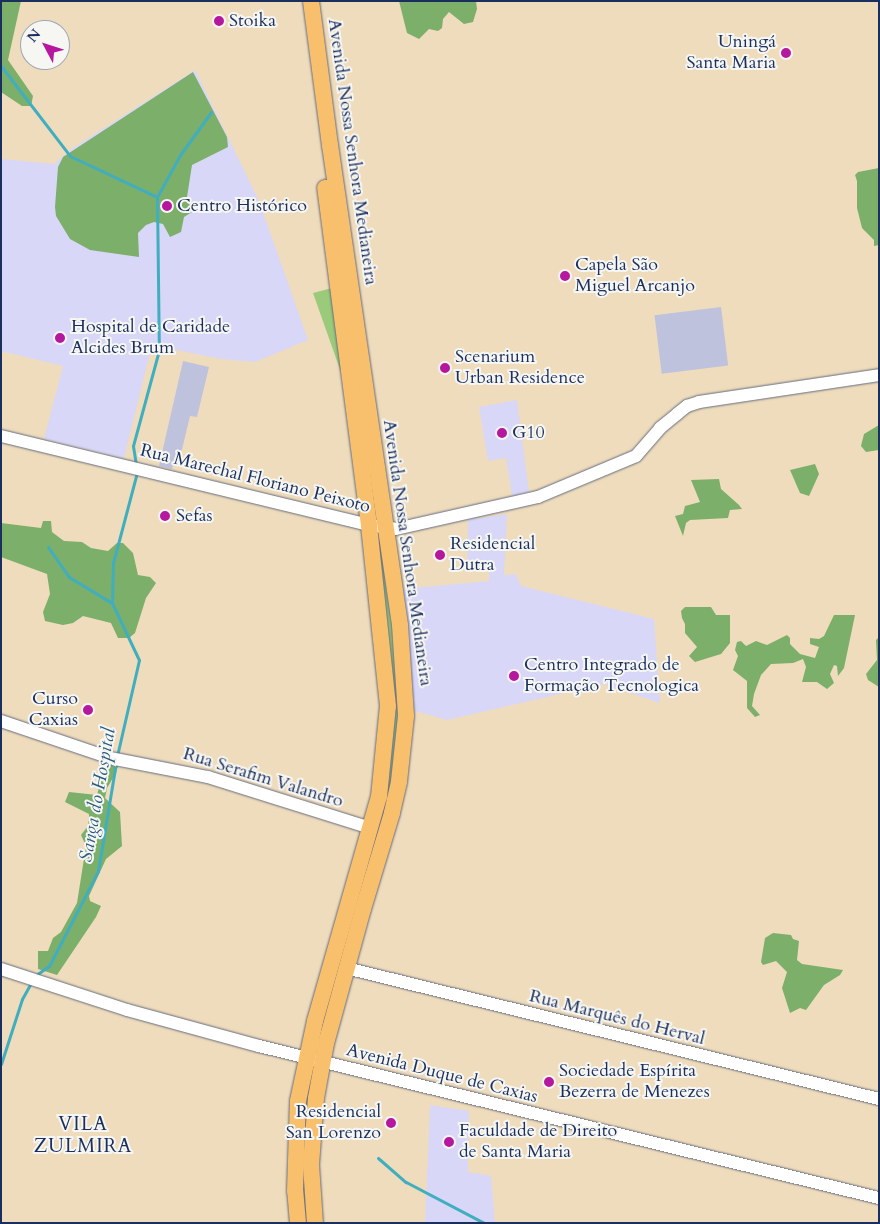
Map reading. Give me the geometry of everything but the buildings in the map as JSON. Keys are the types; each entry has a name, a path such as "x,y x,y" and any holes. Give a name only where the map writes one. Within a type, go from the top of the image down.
{"main road":[{"name":"Avenida Nossa Senhora Medianeira","path":"300,1 369,525 388,706 383,769 371,828 315,1021 311,1165 315,1223"},
{"name":"Avenida Nossa Senhora Medianeira","path":"298,1223 295,1151 298,1101 315,1061 346,968 392,813 399,782 406,716 400,625 311,1"},
{"path":"371,828 381,842 380,852"}],"street":[{"name":"Rua Marechal Floriano Peixoto","path":"1,436 369,525 396,529 538,497 636,456 660,428 687,406 699,402 879,375"},
{"name":"Rua Serafim Valandro","path":"1,721 110,758 208,777 371,828"},
{"name":"Rua Marquês do Herval","path":"346,968 879,1099"},
{"name":"Avenida Duque de Caxias","path":"1,969 127,1010 315,1061 879,1198"}],"shaded area":[{"path":"195,70 259,201 308,340 255,362 221,359 152,345 124,458 44,439 63,366 1,351 1,159 54,164 71,149"},
{"path":"721,307 728,366 662,374 654,315"},
{"path":"183,361 209,367 197,417 190,416 179,462 174,461 172,469 159,466"},
{"name":"G10","path":"517,400 529,492 512,496 506,458 488,461 479,407"},
{"path":"507,514 504,575 516,574 521,586 654,619 660,703 603,684 447,720 412,710 403,589 489,581 489,569 467,565 468,520"},
{"name":"Faculdade de Direito de Santa Maria","path":"430,1105 469,1111 468,1172 491,1176 495,1223 425,1223"}],"green space":[{"path":"1,1 21,1 8,60 33,96 31,106 22,106 1,92"},
{"path":"399,1 476,1 477,9 473,22 464,24 449,12 443,19 442,28 438,31 429,29 419,39 407,33"},
{"path":"193,72 227,137 228,147 192,165 187,197 192,212 184,217 181,232 170,237 163,224 154,222 146,225 138,233 139,257 90,250 70,239 56,216 55,207 58,167 63,157"},
{"path":"879,168 879,245 874,246 874,240 862,228 857,208 857,181 855,175 858,172"},
{"path":"332,288 343,378 313,293"},
{"path":"879,425 879,450 866,452 861,446 864,434"},
{"path":"815,464 819,474 809,496 800,493 790,470"},
{"path":"719,479 721,489 742,509 730,510 728,518 690,520 686,523 683,536 675,516 683,514 685,506 700,502 691,480"},
{"path":"43,521 51,521 52,532 64,541 82,542 91,548 108,551 117,543 123,543 133,553 138,575 150,577 156,583 146,598 135,633 129,638 118,638 111,623 83,616 73,623 63,625 45,621 43,612 50,594 47,574 1,557 1,523 41,528"},
{"path":"378,534 380,534 393,614 398,697 392,697"},
{"path":"685,607 711,607 716,615 730,615 730,643 721,654 695,662 689,656 697,647 685,633 685,624 681,611"},
{"path":"834,615 855,615 844,668 838,676 837,666 834,665 830,674 834,683 827,689 817,682 802,682 806,667 803,659 793,663 771,664 761,675 754,694 752,706 760,715 755,717 747,708 747,681 733,670 738,656 735,650 737,642 741,641 746,646 756,641 767,645 787,635 790,638 790,644 800,654 815,658 819,647 810,644 810,638 819,639 824,636"},
{"path":"879,637 879,687 868,680 866,674 877,660 876,640"},
{"path":"392,709 399,710 389,799 383,818"},
{"path":"119,762 116,773 107,788 105,798 120,812 122,846 106,859 89,896 90,901 101,906 96,917 57,975 38,969 38,951 48,951 53,938 61,932 77,903 86,846 81,835 88,826 89,814 65,802 69,792 97,795 105,764"},
{"path":"773,933 791,935 793,939 799,941 797,960 802,964 843,970 840,975 824,985 806,1010 800,1008 790,1013 782,988 787,972 776,961 763,965 761,962 765,938"}],"waterway":[{"name":"Sanga do Hospital","path":"1,66 70,156 157,197 159,350 133,446 136,466"},
{"name":"Sanga do Hospital","path":"157,197 180,155 211,112"},
{"name":"Sanga do Hospital","path":"117,756 139,660 112,603 113,563 137,472"},
{"name":"Sanga do Hospital","path":"48,547 69,577 112,603"},
{"name":"Sanga do Hospital","path":"36,975 49,966 98,871 116,762"},
{"name":"Sanga do Hospital","path":"1,1064 22,999 31,983"},
{"path":"378,1158 406,1182 484,1223"}],"place":[{"name":"Stoika","path":"219,21"},
{"name":"Uningá Santa Maria","path":"786,53"},
{"name":"Centro Histórico","path":"167,206"},
{"name":"Capela São Miguel Arcanjo","path":"565,276"},
{"name":"Hospital de Caridade Alcides Brum","path":"60,338"},
{"name":"Scenarium Urban Residence","path":"445,368"},
{"name":"G10","path":"502,433"},
{"name":"Sefas","path":"165,516"},
{"name":"Residencial Dutra","path":"440,555"},
{"name":"Centro Integrado de Formação Tecnologica","path":"514,676"},
{"name":"Curso Caxias","path":"88,710"},
{"name":"Sociedade Espírita Bezerra de Menezes","path":"549,1082"},
{"name":"Residencial San Lorenzo","path":"391,1123"},
{"name":"Faculdade de Direito de Santa Maria","path":"449,1142"}],"district":[{"name":"VILA ZULMIRA","path":"83,1136"}]}
